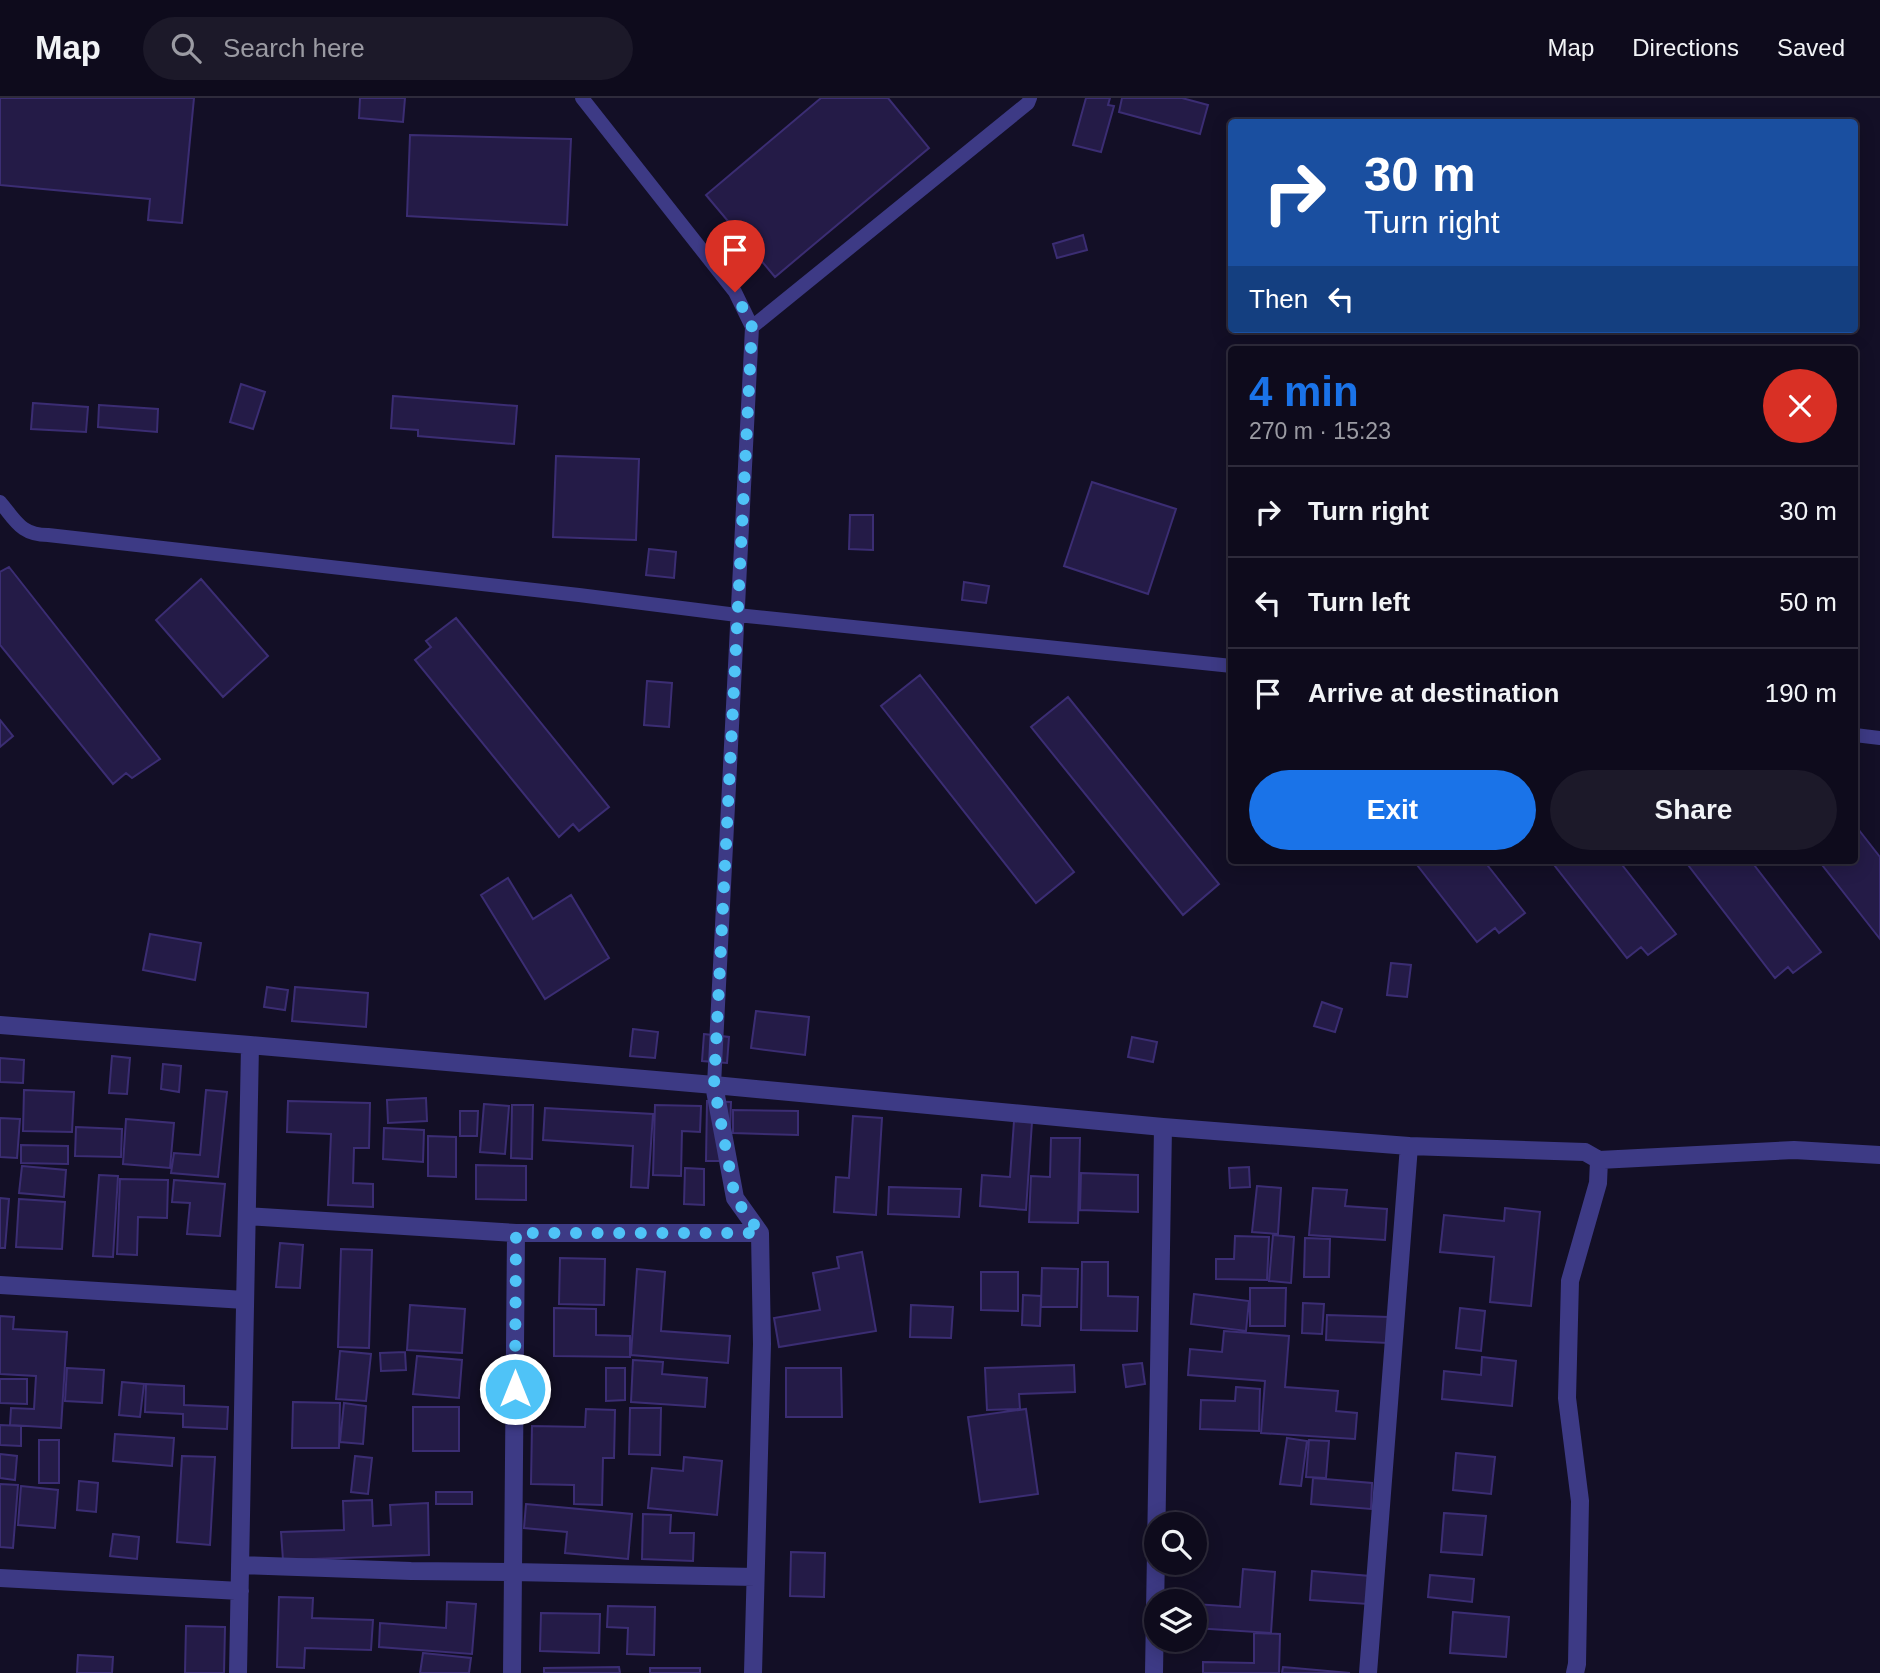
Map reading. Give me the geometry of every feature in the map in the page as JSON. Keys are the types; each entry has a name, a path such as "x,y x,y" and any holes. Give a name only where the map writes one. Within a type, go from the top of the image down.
{"street":[{"path":"0,1026 714,1085 1163,1127 1409,1146 1585,1152 1599,1160 1794,1150 1880,1155"},
{"path":"238,1673 250,1045"},
{"path":"714,1085 735,1198 760,1233 762,1344 753,1673"},
{"path":"1154,1673 1163,1127"},
{"path":"1368,1673 1409,1146"},
{"path":"1576,1673 1580,1501 1567,1398 1570,1280 1598,1183 1599,1160"},
{"path":"247,1216 516,1233 760,1233"},
{"path":"512,1673 516,1233"},
{"path":"0,1285 245,1300"},
{"path":"240,1565 411,1572 755,1577"},
{"path":"0,1578 240,1591"}],"lane":[{"path":"582,98 735,292 752,327 714,1085"},
{"path":"752,327 1028,103 1030,98"},
{"path":"0,502 21,528 33,535 565,593 737,615 1228,666"},
{"path":"1858,735 1880,738"}],"building":[{"path":"0,98 194,98 182,223 148,220 150,199 0,185"},
{"path":"360,98 405,98 403,122 359,118"},
{"path":"821,98 888,98 929,148 775,277 706,195"},
{"path":"1086,98 1110,98 1108,105 1114,106 1101,152 1073,145"},
{"path":"1122,98 1182,98 1208,105 1200,134 1119,112"},
{"path":"410,135 571,139 567,225 407,216"},
{"path":"1083,235 1087,250 1057,258 1053,244"},
{"path":"241,384 265,392 253,429 230,422"},
{"path":"393,396 517,406 514,444 418,436 418,430 391,428"},
{"path":"33,403 88,407 86,432 31,429"},
{"path":"99,405 158,409 157,432 98,427"},
{"path":"556,456 639,459 636,540 553,537"},
{"path":"1092,482 1176,509 1148,594 1064,566"},
{"path":"850,515 873,515 873,550 849,549"},
{"path":"649,549 676,552 674,578 646,575"},
{"path":"9,567 160,759 132,778 126,773 113,784 0,645 0,572"},
{"path":"201,579 268,656 223,697 156,620"},
{"path":"964,582 989,586 986,603 962,600"},
{"path":"456,618 609,807 579,831 573,824 559,837 415,660 431,647 426,641"},
{"path":"920,675 1074,872 1036,903 881,706"},
{"path":"647,681 672,683 669,727 644,725"},
{"path":"1068,697 1219,884 1183,915 1031,727"},
{"path":"0,720 13,736 0,747"},
{"path":"1858,829 1880,857 1880,939 1821,864 1858,864"},
{"path":"1416,864 1486,864 1525,913 1499,933 1495,928 1477,942"},
{"path":"1553,864 1621,864 1676,934 1648,955 1641,947 1627,958"},
{"path":"1687,864 1753,864 1821,952 1793,973 1788,967 1775,978"},
{"path":"508,878 533,919 571,895 609,958 545,999 481,895"},
{"path":"150,934 201,943 195,980 143,970"},
{"path":"1391,963 1411,965 1407,997 1387,995"},
{"path":"267,987 288,990 285,1010 264,1007"},
{"path":"295,987 368,993 366,1027 292,1021"},
{"path":"1322,1002 1342,1009 1335,1032 1314,1026"},
{"path":"756,1011 809,1017 805,1055 751,1048"},
{"path":"633,1029 658,1032 655,1058 630,1056"},
{"path":"704,1034 729,1037 727,1063 702,1061"},
{"path":"1132,1037 1157,1042 1153,1062 1128,1057"},
{"path":"112,1056 130,1058 127,1094 109,1093"},
{"path":"0,1058 24,1060 23,1083 0,1082"},
{"path":"163,1064 181,1066 179,1092 161,1089"},
{"path":"24,1090 74,1092 72,1132 23,1131"},
{"path":"206,1090 227,1092 218,1177 171,1173 174,1153 200,1155"},
{"path":"426,1098 427,1121 388,1123 387,1100"},
{"path":"288,1101 370,1103 369,1148 354,1148 353,1183 373,1184 373,1207 328,1205 331,1134 287,1132"},
{"path":"707,1101 731,1102 729,1161 706,1161"},
{"path":"484,1104 509,1106 505,1154 480,1152"},
{"path":"512,1105 533,1105 532,1159 511,1158"},
{"path":"655,1105 701,1106 700,1132 682,1131 681,1176 653,1175"},
{"path":"545,1108 653,1114 648,1188 631,1187 633,1146 543,1140"},
{"path":"733,1110 798,1111 798,1135 733,1133"},
{"path":"460,1111 478,1111 477,1136 460,1136"},
{"path":"853,1116 882,1118 876,1215 834,1212 836,1177 849,1178"},
{"path":"0,1118 20,1119 17,1158 0,1157"},
{"path":"126,1119 174,1123 170,1168 123,1164"},
{"path":"1014,1121 1032,1122 1026,1210 980,1206 982,1175 1010,1177"},
{"path":"76,1127 122,1129 121,1157 75,1156"},
{"path":"384,1128 424,1130 423,1162 383,1159"},
{"path":"428,1136 456,1137 456,1177 428,1176"},
{"path":"1051,1138 1080,1138 1078,1223 1029,1222 1031,1176 1050,1177"},
{"path":"21,1145 68,1146 68,1164 21,1163"},
{"path":"476,1165 526,1166 526,1200 476,1199"},
{"path":"22,1166 66,1170 64,1197 19,1193"},
{"path":"1249,1167 1250,1187 1230,1188 1229,1168"},
{"path":"685,1168 704,1169 704,1205 684,1204"},
{"path":"1081,1173 1138,1175 1138,1212 1080,1210"},
{"path":"99,1175 118,1176 113,1257 93,1256"},
{"path":"120,1179 168,1180 167,1218 138,1217 137,1255 117,1254"},
{"path":"174,1180 225,1184 220,1236 187,1234 190,1203 172,1202"},
{"path":"1257,1186 1281,1188 1278,1234 1252,1232"},
{"path":"889,1187 961,1189 959,1217 888,1214"},
{"path":"1313,1188 1347,1190 1345,1206 1387,1209 1385,1240 1309,1235"},
{"path":"0,1198 9,1199 5,1248 0,1248"},
{"path":"19,1199 65,1202 62,1249 16,1247"},
{"path":"1505,1208 1540,1212 1531,1306 1490,1302 1494,1257 1440,1252 1444,1215 1504,1221"},
{"path":"1273,1235 1294,1237 1291,1283 1269,1281"},
{"path":"1235,1236 1269,1237 1267,1280 1216,1279 1216,1259 1234,1259"},
{"path":"1305,1238 1330,1239 1329,1277 1304,1277"},
{"path":"280,1243 303,1245 300,1288 276,1287"},
{"path":"341,1249 372,1250 369,1348 338,1347"},
{"path":"862,1252 876,1331 779,1347 774,1318 820,1310 813,1273 839,1268 837,1257"},
{"path":"560,1258 605,1259 604,1305 559,1304"},
{"path":"1082,1262 1108,1262 1108,1296 1138,1297 1137,1331 1081,1330"},
{"path":"1042,1268 1078,1269 1077,1307 1041,1307"},
{"path":"637,1269 665,1272 661,1331 730,1336 728,1363 631,1355"},
{"path":"981,1272 1018,1272 1018,1311 981,1310"},
{"path":"1250,1288 1286,1288 1285,1326 1250,1326"},
{"path":"1194,1294 1249,1301 1246,1331 1191,1324"},
{"path":"1023,1295 1041,1296 1040,1326 1022,1325"},
{"path":"1303,1303 1324,1304 1322,1334 1302,1333"},
{"path":"410,1305 465,1309 462,1353 407,1350"},
{"path":"911,1305 953,1307 951,1338 910,1337"},
{"path":"554,1308 596,1309 596,1335 630,1336 630,1357 554,1356"},
{"path":"1460,1308 1485,1311 1481,1351 1456,1348"},
{"path":"1327,1315 1389,1317 1388,1343 1326,1340"},
{"path":"0,1316 14,1317 13,1329 67,1332 61,1428 10,1425 11,1408 34,1409 36,1376 0,1374"},
{"path":"1224,1331 1289,1336 1285,1387 1338,1391 1336,1411 1357,1413 1355,1439 1261,1433 1265,1381 1188,1375 1190,1349 1222,1352"},
{"path":"340,1351 371,1354 366,1401 336,1399"},
{"path":"405,1352 406,1370 381,1371 380,1353"},
{"path":"417,1356 462,1360 459,1398 413,1394"},
{"path":"1482,1357 1516,1361 1512,1406 1442,1399 1444,1371 1481,1375"},
{"path":"633,1360 663,1362 662,1374 707,1378 705,1407 631,1402"},
{"path":"1142,1363 1145,1384 1126,1387 1123,1365"},
{"path":"1074,1365 1075,1392 1019,1394 1020,1409 987,1410 985,1368"},
{"path":"67,1368 104,1370 102,1403 65,1401"},
{"path":"606,1368 625,1368 625,1400 606,1401"},
{"path":"786,1368 841,1368 842,1417 786,1417"},
{"path":"0,1379 27,1379 27,1404 0,1403"},
{"path":"122,1382 144,1384 140,1417 119,1415"},
{"path":"146,1384 184,1386 184,1405 228,1407 227,1429 183,1427 183,1414 145,1412"},
{"path":"1236,1387 1260,1389 1259,1431 1200,1429 1201,1400 1235,1401"},
{"path":"293,1402 340,1403 339,1448 292,1448"},
{"path":"344,1403 366,1406 363,1444 340,1442"},
{"path":"413,1407 459,1407 459,1451 413,1451"},
{"path":"630,1408 661,1408 660,1455 629,1454"},
{"path":"586,1409 615,1410 614,1458 603,1458 602,1505 574,1504 574,1485 531,1484 532,1426 585,1427"},
{"path":"1026,1409 1038,1494 980,1502 968,1417"},
{"path":"0,1425 21,1426 21,1446 0,1445"},
{"path":"115,1434 174,1438 172,1466 113,1461"},
{"path":"1287,1438 1307,1441 1301,1486 1280,1484"},
{"path":"39,1440 59,1440 59,1483 39,1483"},
{"path":"1309,1440 1329,1441 1326,1478 1306,1477"},
{"path":"1456,1453 1495,1457 1491,1494 1453,1490"},
{"path":"0,1454 17,1456 15,1480 0,1478"},
{"path":"182,1456 215,1457 210,1545 177,1542"},
{"path":"355,1456 372,1458 368,1494 351,1492"},
{"path":"684,1457 722,1461 717,1515 648,1508 652,1468 683,1471"},
{"path":"1313,1478 1372,1483 1371,1509 1311,1504"},
{"path":"79,1481 98,1483 96,1512 77,1510"},
{"path":"0,1484 18,1485 13,1548 0,1547"},
{"path":"21,1486 58,1490 55,1528 18,1525"},
{"path":"436,1492 472,1492 472,1504 436,1504"},
{"path":"372,1500 373,1526 391,1525 390,1505 428,1503 429,1555 283,1560 281,1532 344,1530 343,1501"},
{"path":"526,1504 632,1514 628,1559 565,1553 567,1532 524,1528"},
{"path":"1444,1513 1486,1516 1482,1555 1441,1552"},
{"path":"643,1514 671,1515 670,1533 694,1533 693,1561 642,1559"},
{"path":"113,1534 139,1537 137,1559 110,1556"},
{"path":"791,1552 825,1553 824,1597 790,1596"},
{"path":"1243,1569 1275,1572 1271,1633 1207,1629 1207,1605 1240,1607"},
{"path":"1312,1571 1370,1576 1368,1604 1310,1600"},
{"path":"1430,1575 1474,1579 1472,1602 1428,1597"},
{"path":"279,1597 313,1598 312,1618 373,1620 371,1650 305,1648 304,1668 277,1667"},
{"path":"447,1602 476,1604 472,1654 379,1647 380,1623 446,1628"},
{"path":"608,1606 655,1607 654,1655 627,1654 628,1628 607,1627"},
{"path":"1453,1612 1509,1617 1506,1657 1450,1653"},
{"path":"541,1613 600,1614 599,1653 540,1651"},
{"path":"186,1626 225,1627 224,1673 185,1673"},
{"path":"1254,1633 1280,1634 1279,1673 1203,1673 1203,1662 1254,1663"},
{"path":"423,1653 471,1658 469,1673 420,1673"},
{"path":"78,1655 113,1657 112,1673 77,1673"},
{"path":"619,1667 620,1673 544,1673 544,1668"},
{"path":"1283,1667 1350,1673 1282,1673"},
{"path":"650,1668 700,1668 700,1673 650,1673"}],"route":[{"path":"515,1389 516,1233 760,1233 735,1198 714,1085 752,327 735,292"}]}
